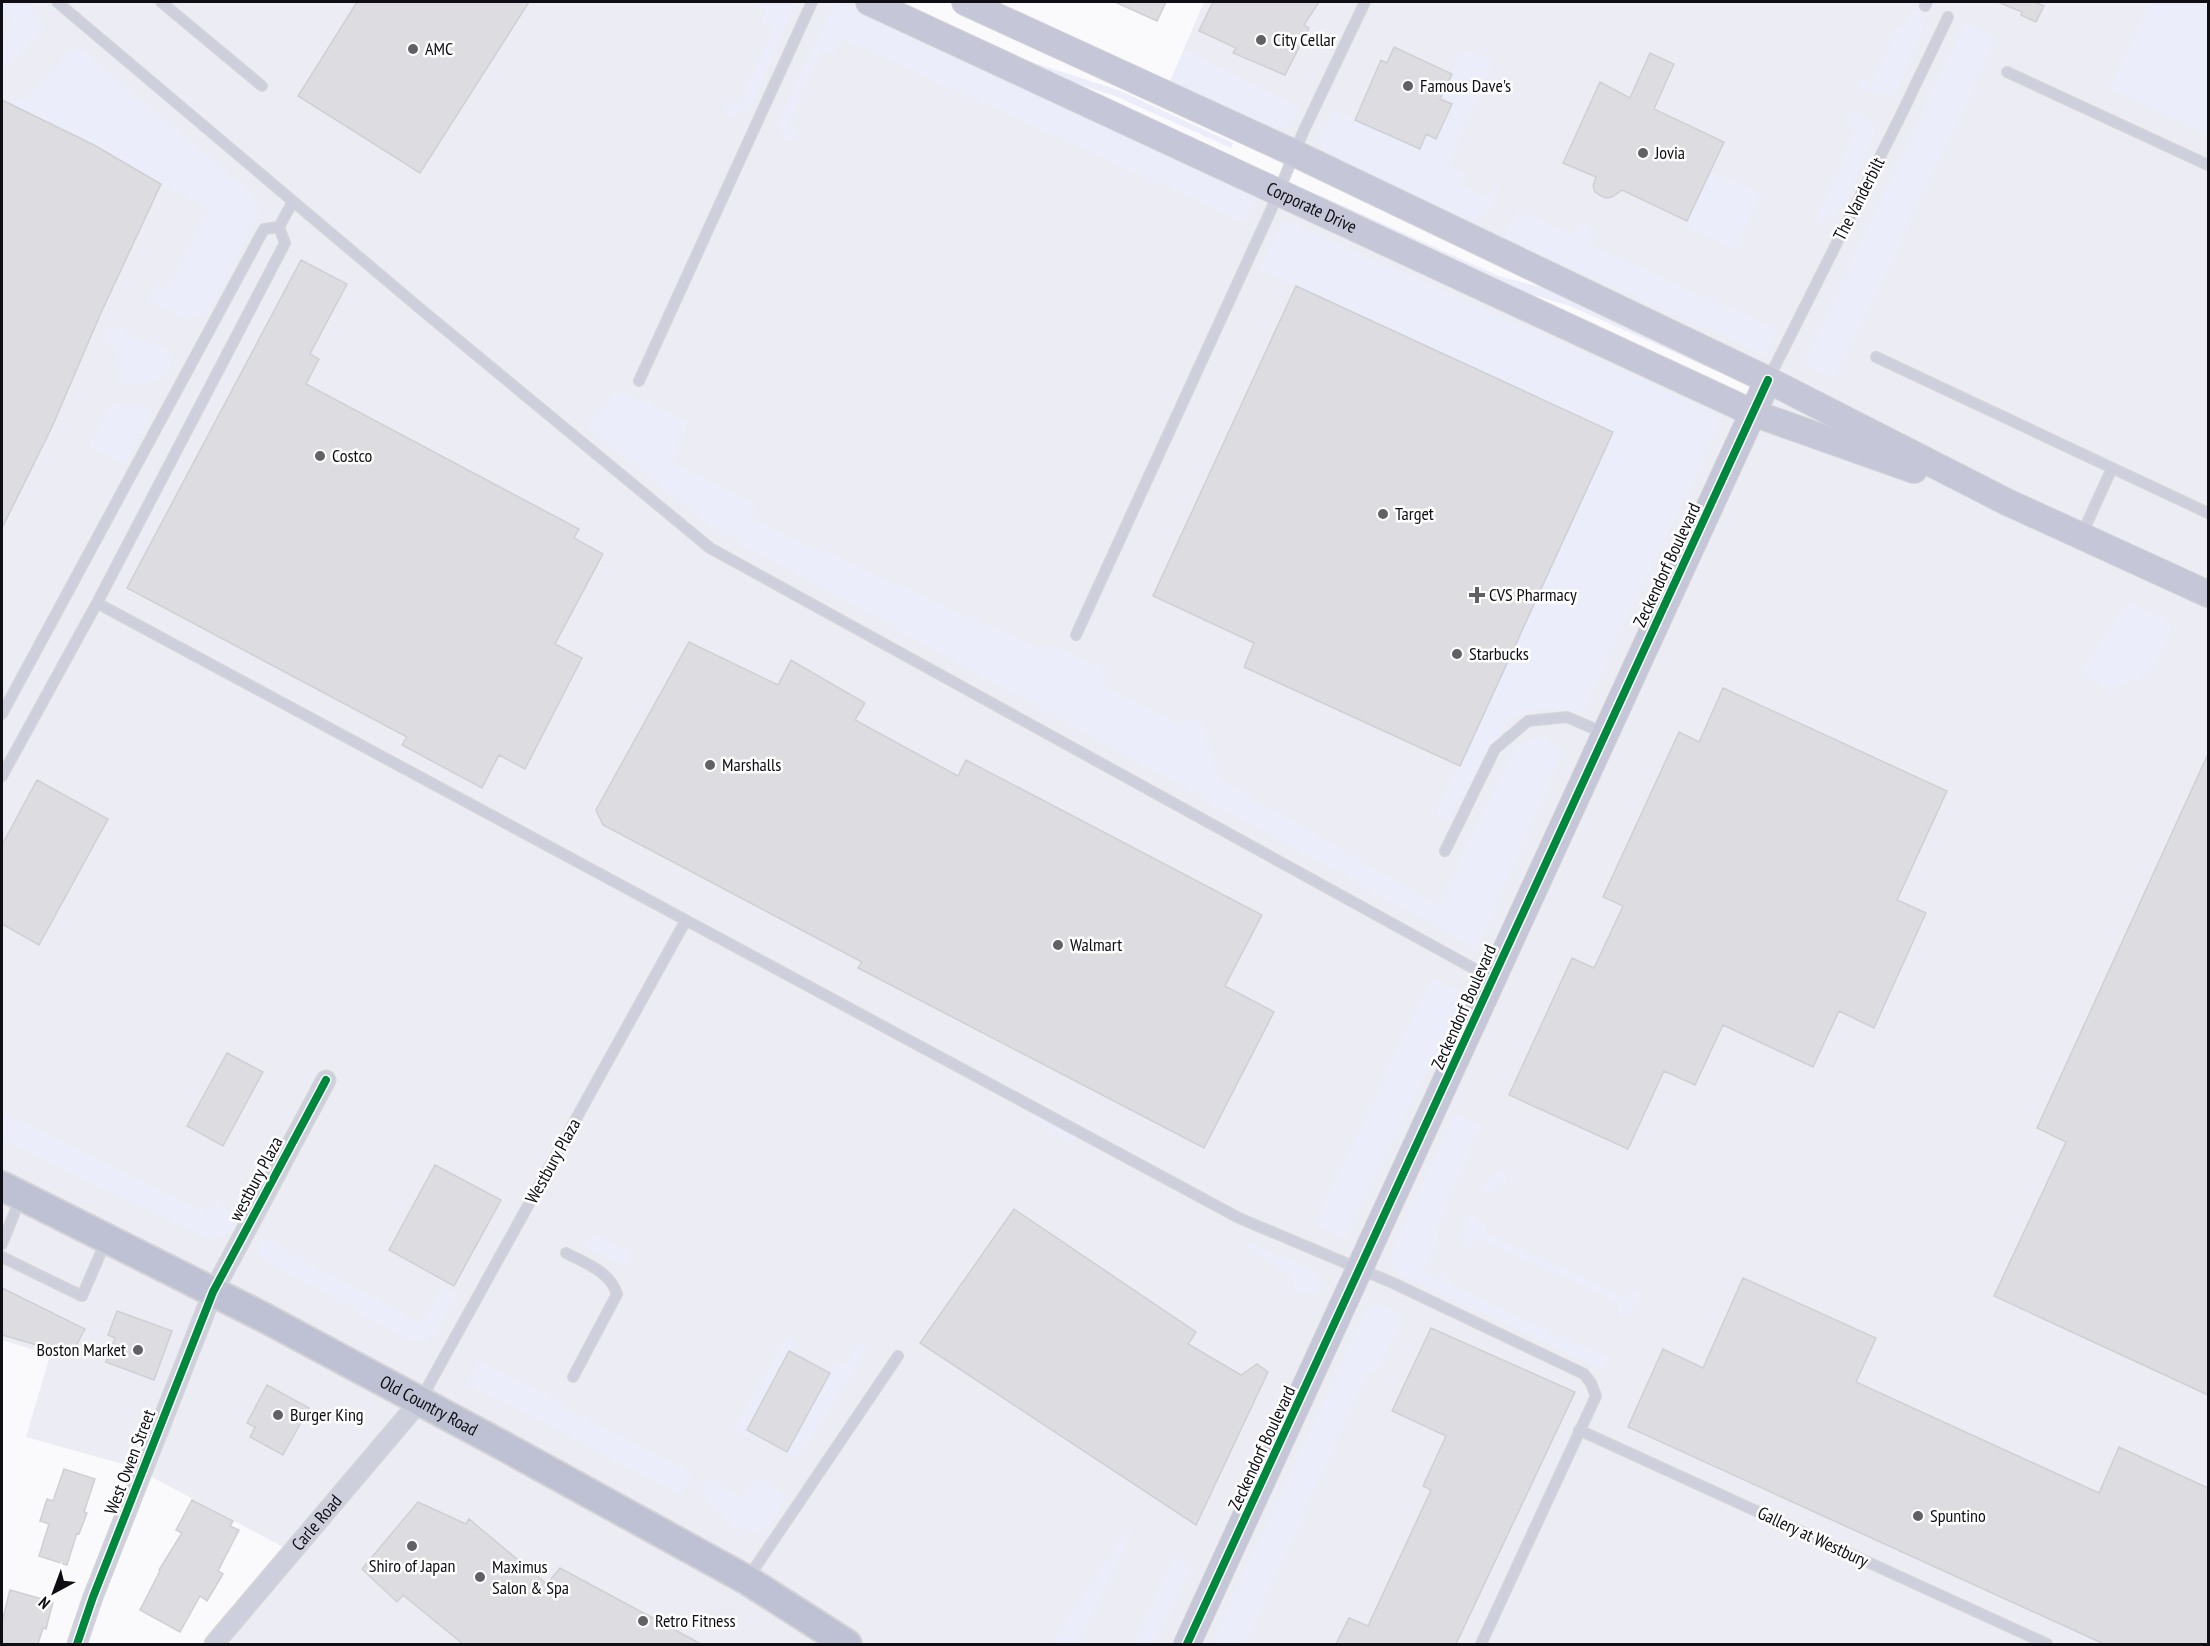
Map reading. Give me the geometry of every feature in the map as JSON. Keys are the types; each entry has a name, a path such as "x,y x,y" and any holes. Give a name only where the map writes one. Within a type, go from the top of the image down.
{"main road":[{"name":"Corporate Drive","path":"869,2 1753,413"},
{"path":"965,2 1294,153 1768,380 2007,502 2208,594"},
{"name":"Zeckendorf Boulevard","path":"1187,1644 1768,380"},
{"path":"1753,413 2007,502"},
{"name":"Old Country Road","path":"11,1191 213,1292 420,1401 747,1580 847,1644"}],"street":[{"name":"westbury Plaza","path":"213,1292 326,1080"},
{"name":"West Owen Street","path":"77,1644 93,1597 213,1292"},
{"name":"Carle Road","path":"214,1644 420,1401"}],"lane":[{"path":"57,2 710,548 1493,979"},
{"path":"161,2 262,86"},
{"path":"639,381 812,2"},
{"path":"1076,635 1279,191 1294,153 1365,2"},
{"name":"The Vanderbilt","path":"1768,380 1948,17"},
{"path":"2007,72 2208,165"},
{"path":"2,776 97,603 285,243 279,227 293,201"},
{"path":"2,714 264,229 279,227"},
{"path":"1876,357 2208,513"},
{"path":"2082,536 2112,468"},
{"path":"97,603 1239,1218 1393,1283 1584,1374 1591,1383 1596,1396 1481,1644"},
{"path":"1445,851 1495,749 1528,721 1566,717 1606,734"},
{"name":"Westbury Plaza","path":"420,1401 686,920"},
{"path":"2,1244 11,1191"},
{"path":"2,1257 82,1296 107,1239"},
{"path":"566,1253 602,1271 613,1284 617,1294 573,1377"},
{"path":"747,1580 898,1356"},
{"name":"Gallery at Westbury","path":"1579,1430 2047,1644"}],"shaded area":[{"path":"2,2 869,2 1752,413 1768,381 1165,93 1204,2 2208,2 2208,1644 219,1644 298,1555 133,1467 26,1437 50,1355 2,1340"},
{"path":"2,2 29,2 43,29 10,64 2,65 2,45 13,19 2,13"},
{"path":"752,2 796,2 750,107 731,115 726,112 725,107 731,101 740,105 774,28 762,22 767,9"},
{"path":"836,2 1256,195 1244,222 838,36 842,39 835,53 822,48 787,125 797,133 791,140 784,138 779,122"},
{"path":"887,2 899,2 1029,61 1121,91 1233,143 1231,148 1115,96 1065,80"},
{"path":"2151,2 2208,2 2208,135 2111,88"},
{"path":"1915,10 1924,25 1895,94 1883,97 1859,86 1858,81 1862,79 1873,83 1896,31 1903,27"},
{"path":"1966,23 1996,38 1835,378 1804,364"},
{"path":"1463,49 1493,62 1447,166 1465,174 1460,185 1489,198 1496,186 1499,187 1486,213 1472,222 1331,158 1320,139 1333,110 1420,149 1426,134 1436,138 1452,104 1440,99"},
{"path":"71,50 82,51 252,194 258,213 209,312 185,319 149,301 157,284 168,290 209,208 8,104 25,100"},
{"path":"1185,51 1299,107 1289,126 1270,130 1171,81"},
{"path":"1853,112 1868,119 1873,125 1875,134 1844,204 1813,229 1857,130 1845,123"},
{"path":"1710,172 1760,193 1736,249 1685,226"},
{"path":"1317,194 1499,276 1555,291 1718,366 1716,371 1570,306 1516,290 1316,200"},
{"path":"1517,211 1574,236 1580,223 1594,230 1588,244 1777,330 1766,356 1505,238"},
{"path":"1284,220 1713,411 1717,429 1581,713 1539,707 1510,718 1449,820 1436,814 1613,432 1260,269"},
{"path":"111,325 167,351 171,362 165,375 150,383 120,384 117,352 104,336"},
{"path":"618,390 687,422 672,462 755,504 751,519 1047,652 1050,645 1105,669 1100,685 1180,723 1201,720 1218,778 1439,907 1515,749 1538,736 1563,750 1477,948 716,529 587,427"},
{"path":"111,405 153,408 125,464 90,446"},
{"path":"2129,603 2172,626 2151,672 2108,691 2082,671"},
{"path":"1432,978 1464,994 1345,1239 1316,1224"},
{"path":"1034,1110 1078,1135 1071,1144 1030,1116"},
{"path":"2,1113 210,1214 215,1203 241,1217 227,1233 219,1237 207,1238 2,1139"},
{"path":"1455,1114 1480,1125 1438,1224 1436,1242 1423,1272 1439,1280 1443,1270 1448,1273 1444,1282 1608,1359 1602,1369 1398,1273 1392,1266 1392,1251"},
{"path":"1505,1171 1508,1174 1505,1185 1501,1182 1497,1183 1492,1194 1484,1190 1484,1184 1494,1174"},
{"path":"1474,1215 1474,1219 1486,1223 1484,1233 1629,1299 1634,1292 1639,1291 1640,1294 1632,1310 1622,1316 1618,1315 1620,1302 1478,1238 1472,1245 1467,1246 1464,1229 1467,1221"},
{"path":"594,1235 631,1254 622,1266 584,1245"},
{"path":"261,1237 419,1323 424,1322 444,1288 456,1295 433,1335 424,1341 410,1340 258,1256"},
{"path":"1246,1242 1305,1267 1315,1274 1322,1286 1317,1294 1293,1291 1293,1277 1245,1245"},
{"path":"1380,1303 1401,1317 1380,1366 1366,1375 1244,1644 1212,1644 1368,1308"},
{"path":"788,1337 797,1342 747,1429 761,1438 760,1443 735,1429"},
{"path":"859,1342 868,1347 797,1458 787,1452 836,1363 845,1367"},
{"path":"479,1361 692,1474 681,1495 468,1382"},
{"path":"705,1476 743,1498 756,1477 787,1495 777,1514 766,1527 746,1529 727,1519 712,1505 704,1490"},
{"path":"1128,1531 1130,1532 1078,1644 1052,1644"},
{"path":"1177,1556 1190,1569 1154,1644 1134,1644"}],"building":[{"name":"AMC","path":"357,2 529,2 420,173 298,96"},
{"path":"1115,2 1166,2 1157,21"},
{"name":"City Cellar","path":"1213,2 1319,2 1304,25 1309,28 1285,75 1233,53 1236,48 1199,31"},
{"path":"1998,2 2034,2 2044,6 2036,22 2021,15 2022,12"},
{"name":"Famous Dave's","path":"1394,47 1452,74 1440,99 1452,104 1436,139 1426,134 1420,149 1355,120 1381,60 1387,63"},
{"name":"Jovia","path":"1650,53 1674,64 1654,109 1724,142 1687,221 1622,190 1612,197 1601,196 1595,192 1593,186 1596,177 1563,163 1600,82 1630,98"},
{"path":"2,100 94,145 161,184 100,315 52,427 2,528"},
{"name":"Costco","path":"301,260 347,284 310,354 319,359 306,384 579,529 574,538 603,554 555,644 582,658 525,769 499,755 482,788 402,745 407,737 127,588"},
{"name":"Target","path":"1296,286 1613,432 1460,766 1244,667 1254,643 1153,596"},
{"path":"689,642 778,685 791,660 865,703 855,720 958,776 966,760 1262,915 1225,986 1274,1012 1204,1148 858,968 862,962 603,825 596,810"},
{"path":"1723,688 1947,791 1897,900 1926,913 1874,1028 1839,1011 1813,1067 1723,1025 1695,1085 1664,1071 1628,1149 1509,1095 1572,958 1594,968 1623,906 1603,897 1679,732 1699,742"},
{"path":"2208,754 2208,1395 1994,1296 2066,1142 2037,1128"},
{"path":"37,780 108,819 39,945 2,924 2,845"},
{"path":"227,1053 263,1072 223,1146 187,1126"},
{"path":"435,1165 501,1200 454,1286 389,1250"},
{"path":"1014,1209 1196,1332 1188,1344 1241,1375 1257,1364 1268,1372 1196,1525 920,1343"},
{"path":"1743,1278 1876,1338 1856,1382 2099,1493 2119,1447 2208,1488 2208,1644 2104,1644 1628,1427 1663,1349 1703,1368"},
{"path":"2,1288 85,1329 71,1355 2,1335"},
{"name":"Boston Market","path":"117,1311 172,1331 154,1380 106,1362 115,1338 108,1335"},
{"path":"1431,1328 1575,1392 1456,1644 1336,1644 1349,1618 1368,1626 1431,1490 1423,1486 1446,1436 1392,1411"},
{"path":"789,1351 830,1373 787,1452 747,1430"},
{"name":"Burger King","path":"267,1385 309,1408 283,1455 250,1437 255,1427 247,1423"},
{"path":"64,1469 95,1479 84,1512 87,1513 79,1534 77,1533 67,1565 39,1556 49,1524 40,1521 47,1499 53,1501"},
{"path":"192,1500 233,1521 230,1526 239,1530 218,1571 223,1574 207,1601 200,1596 180,1632 140,1610 159,1570 182,1533 176,1530"},
{"path":"418,1502 466,1524 469,1519 547,1584 560,1568 701,1644 463,1644 403,1595 397,1602 362,1569"},
{"path":"10,1590 53,1602 46,1629 43,1628 38,1644 2,1644 2,1622"}],"cycle path":[{"path":"1187,1644 1768,380"},
{"path":"77,1644 93,1597 213,1292 326,1080"}],"place":[{"name":"City Cellar","path":"1261,40"},
{"name":"AMC","path":"413,49"},
{"name":"Famous Dave's","path":"1408,86"},
{"name":"Jovia","path":"1643,153"},
{"name":"Costco","path":"320,456"},
{"name":"Target","path":"1383,514"},
{"name":"CVS Pharmacy","path":"1477,595"},
{"name":"Starbucks","path":"1457,654"},
{"name":"Marshalls","path":"710,765"},
{"name":"Walmart","path":"1058,945"},
{"name":"Boston Market","path":"138,1350"},
{"name":"Burger King","path":"278,1415"},
{"name":"Spuntino","path":"1918,1516"},
{"name":"Shiro of Japan","path":"412,1546"},
{"name":"Maximus Salon & Spa","path":"480,1577"},
{"name":"Retro Fitness","path":"643,1621"}]}
